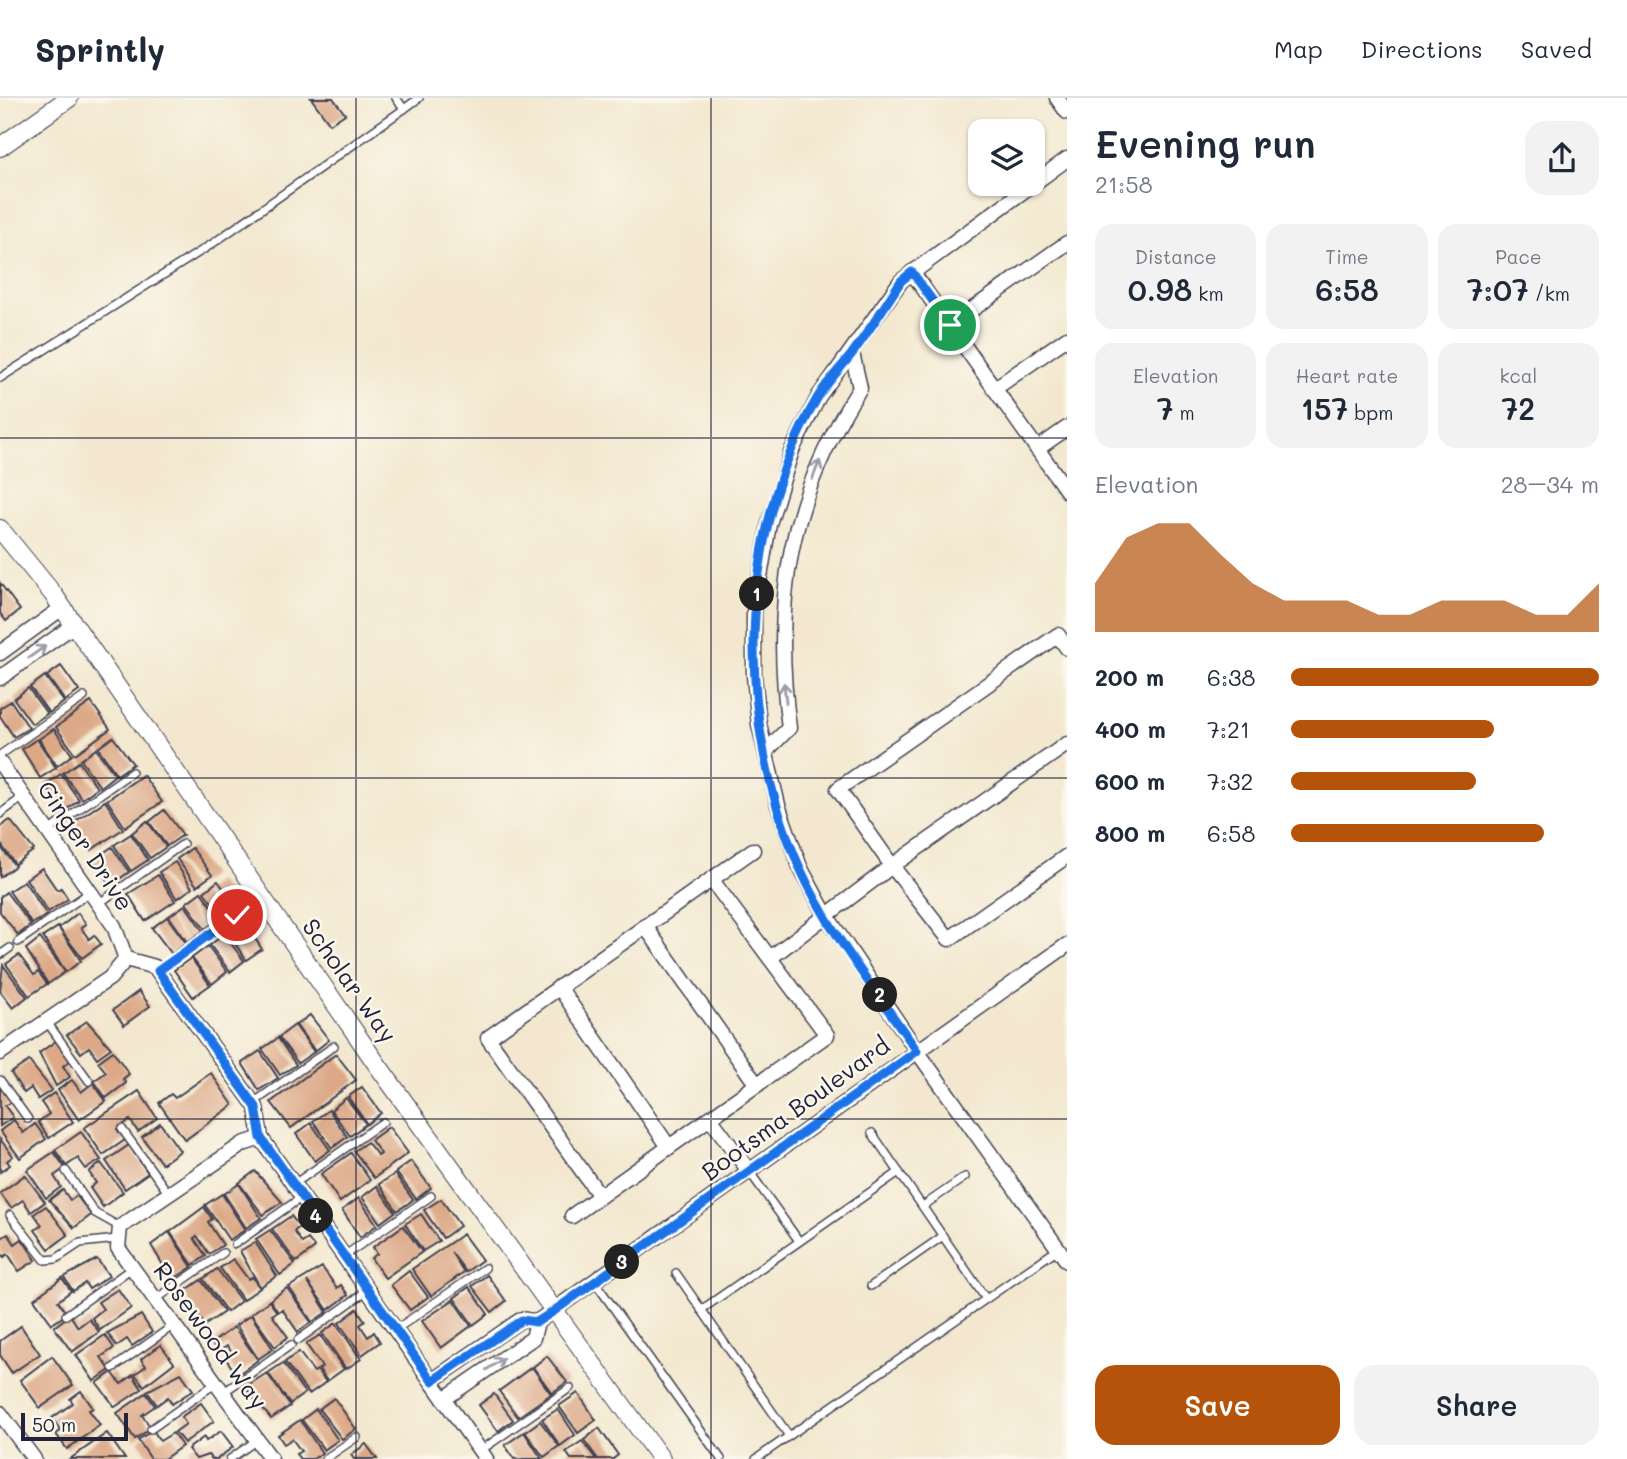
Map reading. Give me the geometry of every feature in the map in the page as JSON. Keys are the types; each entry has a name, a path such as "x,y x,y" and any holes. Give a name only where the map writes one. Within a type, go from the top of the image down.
{"street":[{"path":"0,147 69,98"},
{"path":"1057,98 1067,112"},
{"path":"1063,1255 917,1051 826,915 800,867 778,805 766,751 754,676 754,612 769,524 792,450 819,396 901,281 1067,159"},
{"path":"950,325 1067,243"},
{"path":"912,272 1067,491"},
{"path":"995,389 1067,338"},
{"path":"766,751 789,728 781,647 794,537 813,475 833,430 860,388 852,353"},
{"path":"1037,449 1067,428"},
{"name":"Scholar Way","path":"0,529 62,608 376,1063 662,1459"},
{"path":"0,653 62,608"},
{"path":"0,678 74,625"},
{"path":"1067,648 1058,635 838,789 892,866 949,939 1067,856"},
{"path":"770,958 892,866 1067,744"},
{"name":"Ginger Drive","path":"0,763 114,926 126,959"},
{"path":"600,1196 488,1038 752,850"},
{"path":"572,1216 827,1035 711,879"},
{"path":"645,926 757,1085"},
{"name":"Bootsma Boulevard","path":"537,1322 1067,945"},
{"path":"0,1053 110,978 126,959 155,967 253,1103 261,1138 483,1455"},
{"path":"559,987 669,1147"},
{"path":"710,1118 749,1171"},
{"path":"119,1233 169,1194 243,1144 261,1138"},
{"name":"Rosewood Way","path":"119,1233 118,1248 271,1459"},
{"path":"432,1381 522,1320 537,1322 533,1338 444,1399"},
{"path":"0,1413 27,1456"}],"lane":[{"path":"396,98 404,109"},
{"path":"0,377 212,244 419,98"},
{"path":"0,755 84,697"},
{"path":"48,831 132,772"},
{"path":"0,814 24,797"},
{"path":"18,942 183,844"},
{"path":"158,971 237,915"},
{"path":"0,955 10,948"},
{"path":"47,1021 89,1081"},
{"path":"253,1103 334,1045"},
{"path":"0,1080 28,1119"},
{"path":"294,1184 383,1122"},
{"path":"121,1129 169,1194"},
{"path":"872,1133 986,1298"},
{"path":"66,1171 96,1213 119,1233"},
{"path":"749,1171 799,1241"},
{"path":"701,1310 900,1172"},
{"path":"923,1206 965,1177"},
{"path":"344,1256 431,1196"},
{"path":"234,1244 302,1197"},
{"path":"10,1215 45,1260 56,1259 80,1243 119,1233"},
{"path":"871,1286 943,1236"},
{"path":"156,1299 223,1253"},
{"path":"756,1459 986,1298 1063,1255"},
{"path":"66,1315 132,1268"},
{"path":"396,1330 485,1268"},
{"path":"676,1273 789,1436"},
{"path":"596,1282 721,1459"},
{"path":"151,1429 294,1342 368,1290"},
{"path":"113,1368 174,1325"},
{"path":"483,1455 570,1388"},
{"path":"325,1459 357,1437"},
{"path":"230,1459 257,1440"}],"building":[{"path":"311,98 333,98 345,114 330,124"},
{"path":"0,583 20,610 6,621 0,613"},
{"path":"61,666 79,691 65,701 47,676"},
{"path":"45,676 64,702 49,713 30,687"},
{"path":"28,688 47,714 32,724 14,699"},
{"path":"11,701 29,728 14,737 0,716 0,708"},
{"path":"91,702 110,729 75,754 56,727"},
{"path":"54,729 72,755 57,766 39,739"},
{"path":"113,737 133,764 117,775 98,748"},
{"path":"37,739 56,768 40,778 22,749"},
{"path":"96,749 115,775 100,787 81,760"},
{"path":"79,762 97,788 82,799 63,773"},
{"path":"61,774 79,800 63,812 45,785"},
{"path":"143,775 162,802 125,827 107,800"},
{"path":"105,801 123,829 91,850 73,823"},
{"path":"164,810 183,835 167,846 149,822"},
{"path":"10,820 34,850 15,864 0,843 0,827"},
{"path":"147,821 166,847 150,858 132,833"},
{"path":"131,834 148,860 131,871 114,845"},
{"path":"0,846 15,866 0,877"},
{"path":"112,847 129,872 111,885 93,860"},
{"path":"192,848 212,875 197,886 177,859"},
{"path":"175,862 192,888 177,899 159,872"},
{"path":"42,868 57,890 61,888 68,899 48,912 26,879"},
{"path":"158,875 175,901 145,921 128,894"},
{"path":"24,881 47,915 32,924 9,891"},
{"path":"218,881 237,907 223,917 204,892"},
{"path":"6,892 31,925 18,935 0,912 0,897"},
{"path":"201,892 220,918 205,929 186,903"},
{"path":"185,905 203,931 187,942 169,916"},
{"path":"78,913 86,924 81,928 89,939 94,935 101,944 82,958 59,928"},
{"path":"167,917 186,943 172,954 152,928"},
{"path":"243,921 262,949 246,960 227,931"},
{"path":"58,927 81,961 66,972 43,937"},
{"path":"224,934 244,961 230,972 210,945"},
{"path":"40,938 65,972 48,984 26,949"},
{"path":"208,946 227,972 212,984 192,958"},
{"path":"19,955 34,975 38,972 47,984 29,996 6,964"},
{"path":"191,958 210,985 193,997 174,970"},
{"path":"3,965 27,997 13,1008 0,991"},
{"path":"139,991 150,1006 124,1025 113,1010"},
{"path":"310,1015 329,1040 315,1051 296,1025"},
{"path":"87,1021 111,1048 97,1058 89,1047 81,1053 67,1035"},
{"path":"295,1025 314,1052 298,1063 279,1037"},
{"path":"278,1038 296,1065 280,1075 262,1049"},
{"path":"56,1041 70,1061 63,1066 70,1077 56,1086 39,1053"},
{"path":"113,1051 129,1074 123,1079 126,1083 106,1098 94,1081 106,1072 98,1062"},
{"path":"260,1051 278,1078 259,1090 242,1063"},
{"path":"336,1054 356,1080 291,1128 271,1102"},
{"path":"29,1061 52,1090 38,1099 31,1088 24,1093 11,1073"},
{"path":"211,1073 233,1105 185,1140 159,1103 171,1094 175,1098"},
{"path":"72,1080 81,1092 93,1083 106,1101 79,1120 58,1090"},
{"path":"0,1083 13,1101 5,1106 13,1117 0,1126"},
{"path":"362,1087 381,1113 367,1124 348,1097"},
{"path":"139,1091 157,1118 138,1132 130,1120 117,1129 125,1140 103,1155 84,1128"},
{"path":"54,1093 73,1122 49,1138 38,1122 49,1114 41,1102"},
{"path":"346,1098 366,1124 350,1136 331,1110"},
{"path":"329,1110 347,1137 332,1148 313,1121"},
{"path":"14,1120 23,1133 35,1124 46,1139 20,1158 0,1131"},
{"path":"160,1123 180,1151 162,1164 142,1137"},
{"path":"311,1123 330,1150 315,1161 296,1134"},
{"path":"389,1127 408,1153 374,1178 354,1151 367,1142 378,1156 381,1154 371,1140"},
{"path":"81,1132 101,1160 86,1169 78,1158 66,1166 55,1150"},
{"path":"0,1139 13,1156 7,1161 10,1165 0,1172"},
{"path":"129,1145 148,1173 125,1189 106,1161"},
{"path":"54,1152 65,1168 54,1176 61,1187 46,1198 27,1170"},
{"path":"351,1153 370,1180 340,1202 321,1174"},
{"path":"411,1161 431,1188 416,1199 396,1172"},
{"path":"101,1163 123,1192 103,1207 90,1188 96,1183 89,1172"},
{"path":"255,1171 282,1202 263,1215 239,1183"},
{"path":"395,1174 413,1200 397,1211 379,1184"},
{"path":"25,1175 45,1202 31,1212 23,1200 11,1208 0,1193"},
{"path":"239,1184 261,1218 246,1228 224,1194"},
{"path":"377,1186 395,1212 380,1223 362,1197"},
{"path":"63,1190 70,1200 77,1196 91,1215 74,1228 49,1200"},
{"path":"222,1194 245,1230 229,1240 205,1205"},
{"path":"359,1198 377,1225 360,1237 342,1210"},
{"path":"441,1199 460,1226 443,1238 424,1210"},
{"path":"46,1206 68,1235 49,1249 35,1230 42,1225 34,1214"},
{"path":"204,1207 212,1219 208,1222 223,1245 209,1254 197,1236 194,1238 206,1256 193,1265 170,1232"},
{"path":"421,1214 439,1241 423,1251 405,1224"},
{"path":"291,1216 300,1227 294,1231 302,1243 308,1239 315,1248 296,1262 272,1229"},
{"path":"403,1226 422,1252 385,1278 371,1258 377,1254 373,1247"},
{"path":"270,1230 295,1264 280,1275 256,1239"},
{"path":"169,1232 192,1267 172,1280 151,1245"},
{"path":"8,1234 15,1244 22,1239 36,1260 19,1271 8,1254 4,1257 0,1251 0,1239"},
{"path":"463,1234 482,1260 466,1272 451,1252 464,1272 431,1296 412,1269"},
{"path":"255,1242 277,1276 260,1287 240,1251"},
{"path":"97,1259 109,1276 89,1289 85,1283 73,1291 64,1277"},
{"path":"233,1259 248,1279 252,1277 260,1288 243,1300 220,1268"},
{"path":"322,1267 337,1288 341,1285 348,1295 328,1310 307,1281 327,1312 312,1322 289,1287"},
{"path":"217,1269 241,1301 227,1312 203,1279"},
{"path":"409,1271 428,1297 410,1310 391,1285"},
{"path":"487,1275 506,1301 492,1312 472,1286"},
{"path":"62,1278 71,1291 58,1301 67,1314 52,1324 34,1299"},
{"path":"201,1280 224,1312 205,1325 182,1293"},
{"path":"469,1287 488,1314 473,1325 454,1298"},
{"path":"287,1288 311,1322 298,1332 282,1309 278,1312 270,1300"},
{"path":"118,1289 131,1308 100,1330 92,1318 103,1309 98,1302"},
{"path":"453,1300 471,1326 441,1348 422,1321"},
{"path":"269,1301 277,1312 272,1315 288,1337 275,1347 251,1314"},
{"path":"357,1309 365,1321 360,1325 368,1337 374,1332 380,1342 362,1355 339,1323"},
{"path":"70,1315 78,1327 89,1319 99,1332 72,1352 54,1327"},
{"path":"141,1315 152,1332 132,1346 127,1339 117,1346 107,1333"},
{"path":"251,1315 273,1349 258,1359 236,1325"},
{"path":"336,1323 361,1359 346,1369 322,1333"},
{"path":"21,1326 40,1354 12,1373 0,1355 0,1341"},
{"path":"234,1327 258,1360 237,1375 226,1359 233,1354 227,1346 218,1352 212,1343"},
{"path":"105,1335 114,1348 101,1357 110,1370 94,1381 76,1355"},
{"path":"320,1335 344,1369 327,1381 319,1369 322,1367 306,1344"},
{"path":"161,1345 174,1363 144,1386 135,1374 146,1366 141,1359"},
{"path":"299,1352 314,1372 317,1370 326,1382 309,1394 285,1362"},
{"path":"52,1356 73,1385 40,1408 20,1380"},
{"path":"547,1356 567,1382 552,1393 533,1367"},
{"path":"283,1363 305,1393 290,1404 268,1373"},
{"path":"532,1367 551,1394 518,1417 499,1391"},
{"path":"112,1372 121,1384 133,1375 142,1389 115,1407 97,1383"},
{"path":"181,1373 193,1390 172,1404 168,1397 157,1405 147,1391"},
{"path":"267,1373 290,1406 271,1419 245,1387"},
{"path":"81,1391 93,1408 89,1410 100,1425 67,1449 56,1434 61,1431 52,1418 73,1403 70,1399"},
{"path":"146,1393 155,1406 142,1415 151,1428 135,1439 117,1413"},
{"path":"578,1393 596,1420 578,1433 559,1406"},
{"path":"494,1394 513,1420 498,1431 479,1405"},
{"path":"334,1398 356,1429 342,1439 319,1409"},
{"path":"201,1403 214,1421 184,1443 175,1432 186,1424 181,1417"},
{"path":"316,1409 338,1440 324,1450 302,1420"},
{"path":"558,1409 575,1435 560,1446 542,1419"},
{"path":"300,1420 322,1453 313,1459 300,1459 296,1454 301,1451 292,1439 284,1444 278,1435"},
{"path":"540,1421 559,1446 544,1457 525,1432"},
{"path":"599,1428 618,1455 613,1459 598,1459 584,1440"},
{"path":"153,1430 160,1441 173,1433 182,1446 164,1459 151,1459 138,1440"},
{"path":"221,1431 233,1447 217,1459 208,1455 196,1459 188,1449 204,1437 206,1441"},
{"path":"524,1432 542,1459 514,1459 505,1445"},
{"path":"107,1433 125,1459 70,1459"},
{"path":"582,1441 596,1459 571,1459 566,1452"},
{"path":"366,1444 377,1459 354,1459 351,1455"}],"route":[{"path":"237,915 158,971 256,1107 261,1138 432,1381 522,1320 537,1322 554,1311 917,1051 826,915 800,867 778,805 759,723 754,676 754,612 769,524 792,450 819,396 901,281 912,272 950,325"}]}
